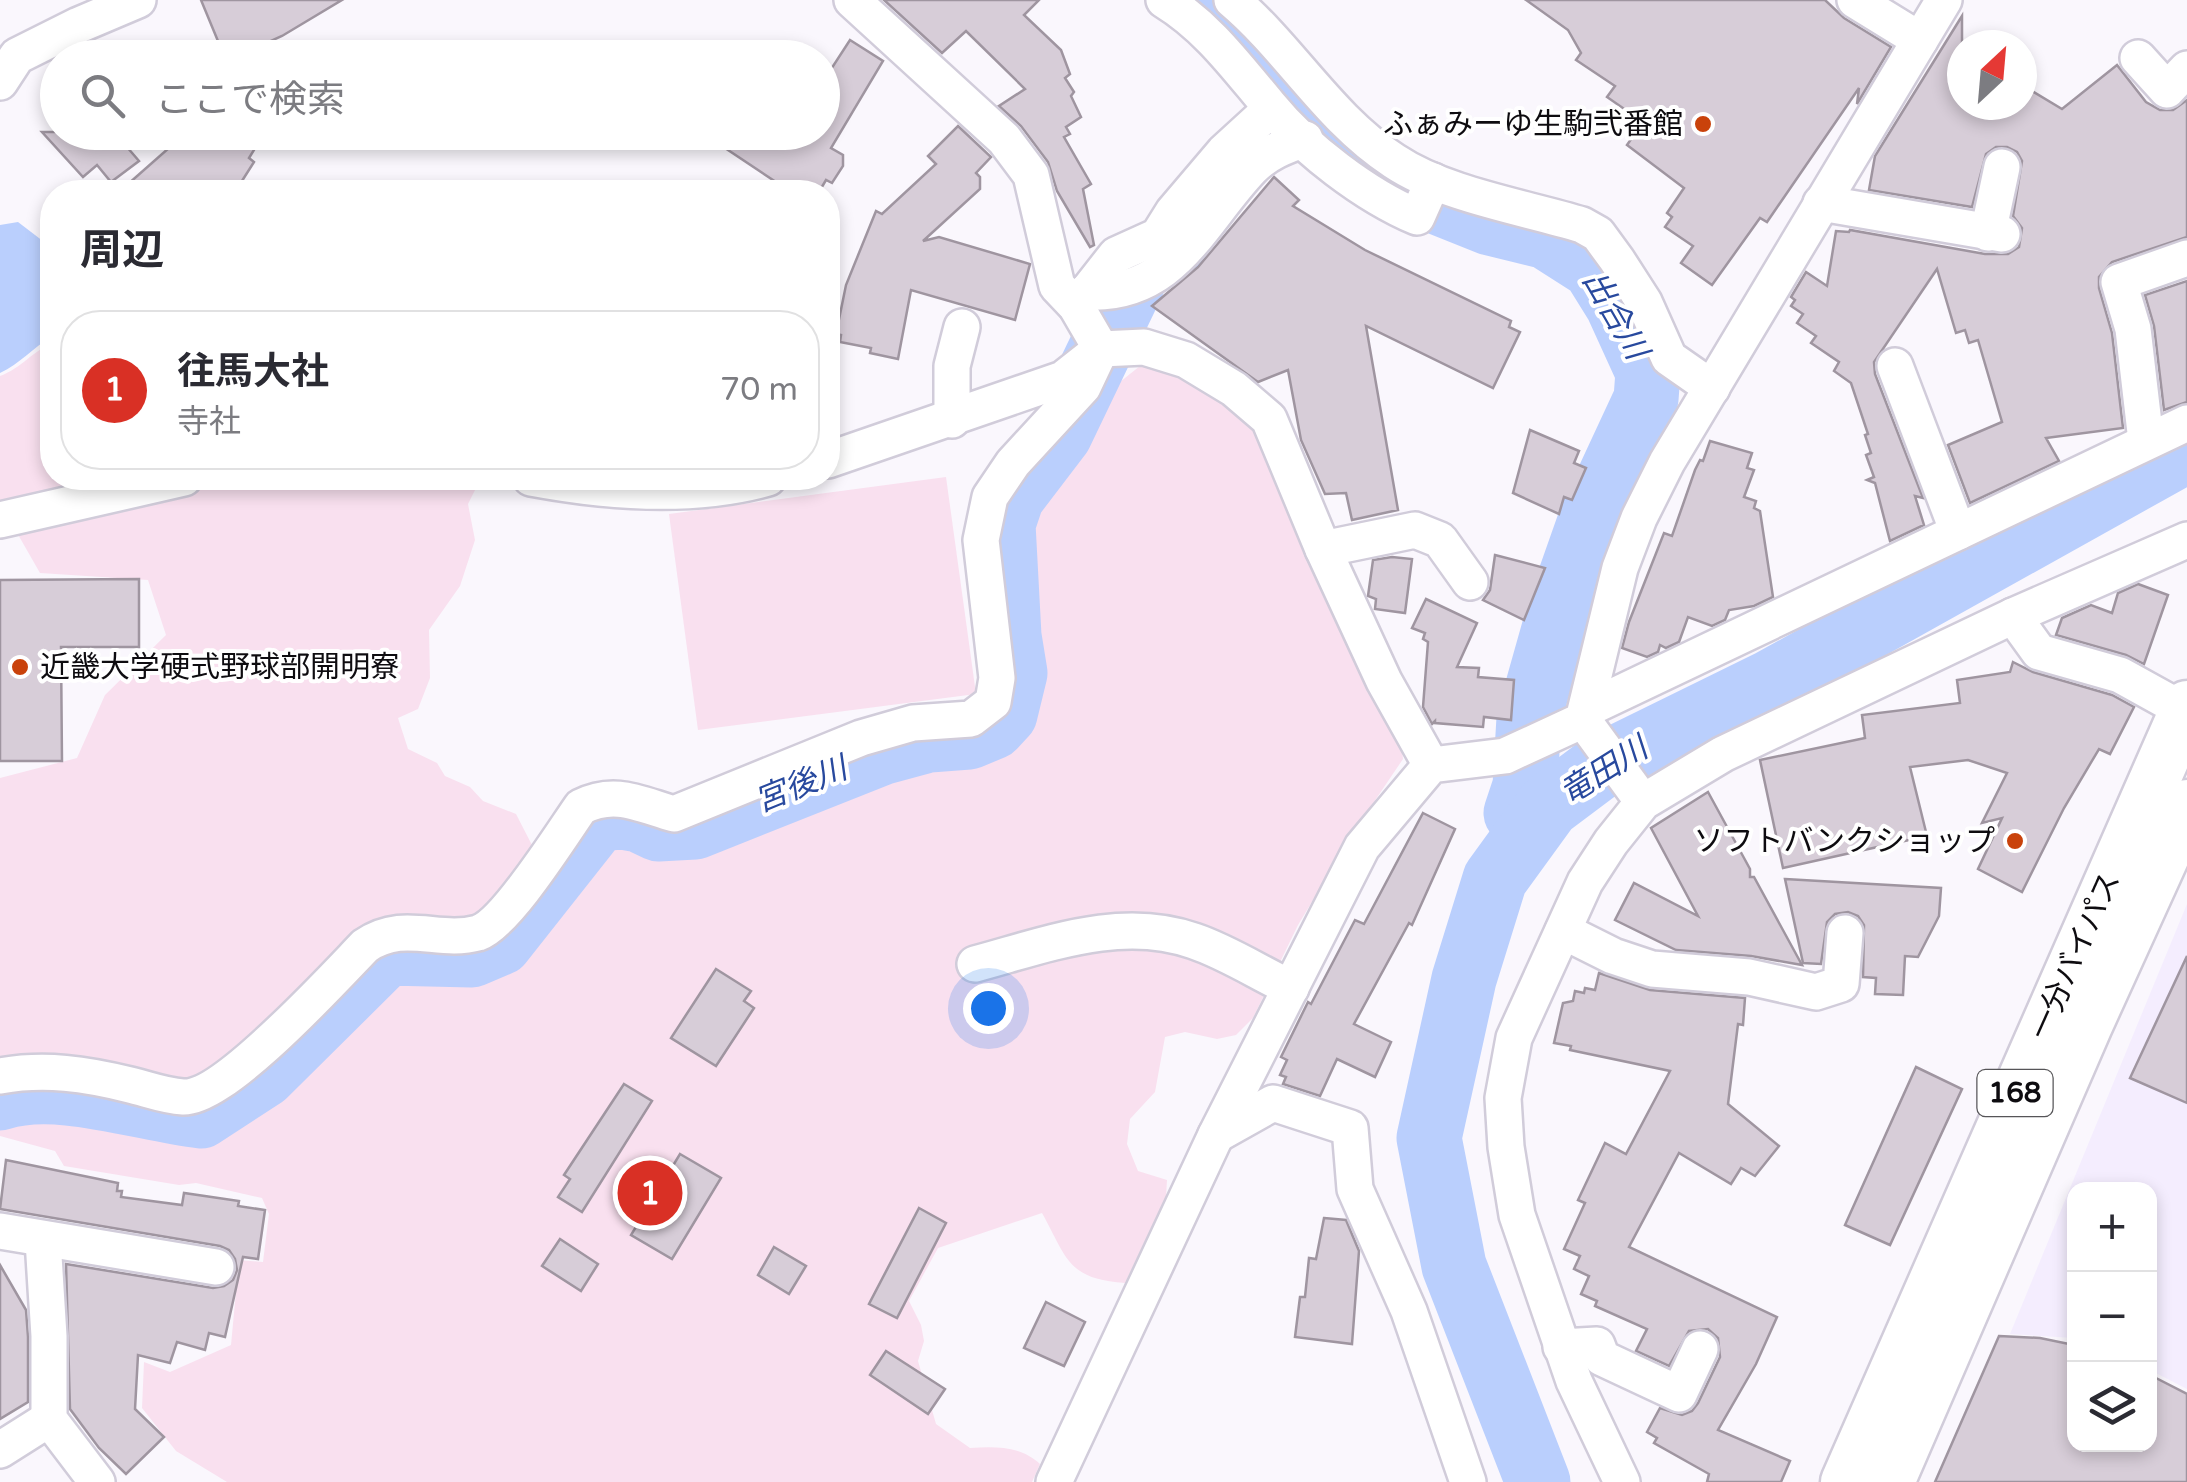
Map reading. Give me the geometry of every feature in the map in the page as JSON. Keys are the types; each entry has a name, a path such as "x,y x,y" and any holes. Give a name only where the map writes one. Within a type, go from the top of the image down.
{"highway":[{"name":"一分バイパス","path":"1846,1482 2186,708"},
{"name":"一分バイパス","path":"1889,1482 2086,1025 2187,805"}],"street":[{"path":"1164,0 1189,15 1232,57 1272,108 1362,190 1418,217 1433,182"},
{"path":"1232,0 1365,140 1396,162 1433,182 1582,225 1598,234 1644,302 1669,358 1712,388"},
{"path":"1855,0 1920,40"},
{"path":"1576,721 1639,518 1668,462 1944,0"},
{"path":"49,40 134,1"},
{"path":"860,2 1004,139 1031,175 1057,286 1081,299 1110,294 1162,273 1252,168 1274,151 1305,139"},
{"path":"0,82 17,56 40,44"},
{"path":"2138,58 2167,90 2187,69"},
{"path":"1081,299 1116,256 1158,236 1172,212 1224,152 1272,108"},
{"path":"1821,203 1995,234 2002,167"},
{"path":"2146,441 2134,329 2120,282 2187,258"},
{"path":"0,1076 28,1071 69,1072 178,1096 201,1094 270,1043 380,935 481,932 499,918 581,808 596,800 639,800 674,814 862,738 914,724 972,719 983,713 993,702 997,678 981,540 990,497 1013,463 1082,387 1101,349 1081,299"},
{"path":"952,420 952,366 962,327"},
{"path":"840,456 1062,379 1101,349 1144,348 1186,360 1234,388 1269,419 1323,549 1384,680 1430,765"},
{"path":"1895,366 1958,532"},
{"path":"1054,1482 1216,1135 1362,847 1430,765 1505,756 1958,532 2187,424"},
{"path":"0,520 131,490"},
{"path":"1323,549 1414,530 1440,540 1470,582"},
{"path":"1622,1482 1561,1346 1517,1215 1502,1098 1514,1038 1585,882 1643,802 1723,754 2013,616 2187,540"},
{"path":"2013,616 2039,652 2120,675 2186,708"},
{"path":"1576,721 1643,802"},
{"path":"975,964 1095,932 1147,930 1194,940 1291,988"},
{"path":"1563,931 1613,956 1652,969 1749,977 1816,992 1841,984 1846,933"},
{"path":"1216,1135 1272,1104 1350,1128 1355,1189 1408,1311 1468,1482"},
{"path":"0,1231 216,1267"},
{"path":"43,1240 49,1336 48,1419 97,1482"},
{"path":"1561,1346 1597,1346 1602,1358 1679,1394 1700,1349"},
{"path":"0,1450 48,1419"}],"shaded area":[{"path":"39,351 40,490 475,490 468,504 475,540 460,586 429,630 430,678 418,709 398,718 408,749 437,763 445,776 470,787 483,801 516,814 534,849 474,920 407,918 247,1045 183,1085 0,1065 0,778 77,758 105,695 166,635 148,580 40,573 0,503 0,376"},
{"path":"1140,366 1178,375 1238,409 1268,449 1401,740 1403,759 1298,925 1253,1018 1236,1035 1217,1039 1185,1032 1165,1037 1155,1092 1130,1119 1127,1144 1138,1171 1167,1180 1166,1197 1125,1283 1080,1271 1064,1254 1042,1213 938,1248 909,1301 921,1325 924,1341 918,1361 936,1424 970,1448 1007,1448 1033,1458 1040,1464 1032,1482 227,1482 176,1451 142,1408 144,1362 170,1372 231,1345 239,1260 263,1262 269,1214 262,1198 196,1183 179,1185 64,1166 55,1151 0,1136 0,1105 89,1102 162,1120 202,1124 265,1083 380,969 395,959 459,962 494,957 535,914 578,850 601,826 617,821 657,838 689,837 833,777 918,748 980,746 1015,720 1022,683 1010,526 1026,489 1057,459 1075,426 1096,401"},
{"path":"946,477 976,694 698,730 669,514"},
{"path":"2187,904 2187,1389 2157,1374 2157,1182 2073,1182"},
{"path":"2067,1196 2067,1338 2010,1334"}],"water":[{"path":"18,222 40,239 40,345 0,373 0,225"}],"building":[{"path":"201,0 342,0 273,40 218,40"},
{"path":"884,0 1039,0 1024,15 1061,50 1070,74 1065,78 1074,92 1071,96 1081,117 1066,127 1070,134 1064,137 1091,184 1083,189 1094,245 1090,247 1057,191 1048,162 1021,126 999,106 1025,89 966,31 942,53"},
{"path":"1526,0 1825,0 1844,18 1891,47 1857,104 1859,88 1767,222 1760,218 1712,285 1681,263 1693,246 1665,227 1672,217 1667,213 1684,188 1627,145 1643,122 1607,97 1615,86 1576,60 1581,53 1568,30"},
{"path":"850,40 883,61 840,133 840,55"},
{"path":"1947,40 1947,120 2037,120 2037,94 2062,109 2117,65 2146,102 2160,110 2173,110 2187,100 2187,237 2112,262 2099,277 2112,333 2123,428 2046,438 2059,461 1970,503 1948,445 2002,422 1978,340 1969,343 1965,330 1956,333 1937,269 1874,362 1875,374 1923,498 1915,496 1924,525 1890,541 1875,483 1867,480 1874,477 1866,455 1871,453 1865,435 1868,434 1851,383 1834,371 1839,362 1811,343 1816,336 1797,323 1803,314 1791,306 1795,300 1791,297 1806,272 1827,286 1836,231 1850,230 1985,254 2008,254 2019,247 2022,228 2013,216 2022,161 2017,152 2007,147 1996,147 1986,154 1972,207 1869,190 1875,156"},
{"path":"958,126 991,157 976,173 980,189 923,241 939,237 1030,264 1015,320 911,290 898,359 840,342 846,285 876,211 882,214 936,164 928,156"},
{"path":"58,150 130,150 139,161 114,180 97,165 83,177"},
{"path":"167,150 254,150 249,158 254,162 243,180 133,180"},
{"path":"728,150 834,150 843,155 843,166 834,180 773,180"},
{"path":"1274,177 1299,200 1293,206 1365,250 1511,321 1509,327 1520,332 1493,388 1366,326 1398,510 1352,520 1346,493 1325,494 1301,440 1288,370 1258,382 1152,306 1198,267"},
{"path":"2187,281 2187,402 2164,410 2154,326 2145,295"},
{"path":"1530,430 1579,451 1574,463 1586,468 1572,500 1564,497 1559,514 1513,493"},
{"path":"1710,441 1752,453 1747,468 1754,470 1744,497 1756,501 1754,508 1760,511 1773,597 1754,606 1729,610 1725,620 1712,626 1688,617 1679,642 1666,648 1660,645 1658,652 1647,657 1622,648 1629,622 1664,533 1672,536 1695,470"},
{"path":"1495,555 1545,568 1524,620 1483,600 1490,590"},
{"path":"1412,559 1405,613 1375,609 1376,599 1368,596 1373,560"},
{"name":"近畿大学硬式野球部開明寮","path":"139,579 139,647 61,647 62,761 0,761 0,580"},
{"path":"2138,584 2168,595 2144,664 2056,635 2062,618 2091,605 2112,613 2118,593"},
{"path":"1426,599 1477,623 1457,667 1479,668 1478,677 1514,680 1511,720 1484,717 1483,727 1435,721 1432,724 1423,707 1428,642 1423,639 1425,633 1412,628"},
{"path":"2013,662 2033,672 2112,695 2134,707 2110,754 2099,749 2022,892 1978,869 2002,818 1982,823 2007,773 1968,760 1910,767 1927,836 1783,868 1760,760 1865,738 1862,715 1960,703 1957,680 2010,672"},
{"path":"1708,792 1750,869 1750,877 1754,877 1802,965 1676,950 1615,920 1634,883 1698,916 1651,828"},
{"path":"1423,813 1455,829 1412,925 1409,923 1354,1024 1391,1042 1375,1077 1337,1059 1320,1096 1283,1084 1286,1077 1280,1075 1287,1060 1281,1057 1308,1002 1311,1004 1355,920 1364,924"},
{"path":"1785,879 1941,888 1939,916 1918,957 1905,956 1903,995 1875,994 1876,978 1863,977 1864,925 1858,916 1848,912 1835,914 1827,922 1821,964 1803,963"},
{"path":"2187,956 2187,1103 2130,1078"},
{"path":"716,969 751,991 744,1001 754,1008 716,1066 671,1038"},
{"path":"1599,973 1650,990 1745,998 1728,1104 1779,1146 1755,1176 1741,1168 1731,1184 1679,1153 1629,1247 1777,1317 1756,1364 1718,1430 1790,1461 1781,1482 1707,1482 1709,1474 1654,1443 1657,1438 1647,1432 1660,1408 1682,1415 1698,1403 1720,1357 1718,1338 1708,1329 1689,1331 1669,1366 1636,1351 1647,1329 1595,1306 1597,1301 1581,1294 1589,1276 1574,1269 1580,1256 1564,1249 1585,1203 1578,1200 1605,1143 1626,1154 1670,1071 1570,1050 1571,1046 1554,1043 1563,1003 1573,1001 1575,991 1595,990"},
{"path":"1916,1067 1962,1089 1890,1245 1845,1225"},
{"path":"624,1084 652,1101 582,1212 558,1197 570,1179 564,1175"},
{"path":"680,1154 721,1178 672,1259 631,1235"},
{"path":"6,1160 118,1183 121,1197 182,1205 184,1193 239,1201 238,1206 265,1210 258,1259 243,1257 225,1337 209,1333 205,1350 177,1342 170,1363 138,1355 135,1409 164,1437 126,1474 99,1448 70,1409 66,1264 213,1288 233,1280 237,1270 235,1259 220,1246 0,1209"},
{"path":"919,1208 946,1223 897,1318 869,1304"},
{"path":"1324,1218 1346,1220 1359,1251 1352,1344 1295,1337 1309,1258 1316,1259"},
{"path":"560,1239 598,1264 581,1291 542,1266"},
{"path":"774,1247 806,1266 789,1294 758,1275"},
{"path":"0,1265 26,1310 28,1402 0,1419"},
{"path":"1046,1302 1085,1322 1064,1366 1024,1348"},
{"path":"1999,1336 2067,1344 2067,1452 2157,1452 2157,1379 2187,1394 2187,1482 1935,1482"},
{"path":"886,1351 945,1389 928,1414 870,1375"}],"waterway":[{"name":"出合川","path":"1195,0 1249,58 1375,172 1400,187 1490,223 1547,237 1594,267 1617,304 1648,372 1646,399 1593,513 1562,601 1529,718 1525,786 1516,813"},
{"name":"宮後川","path":"0,1098 23,1093 73,1094 201,1116 264,1075 387,953 472,955 500,943 594,824 622,817 658,829 695,827 881,753 929,740 969,737 993,727 1005,714 1015,673 1009,636 1003,524 1012,497 1060,434 1141,265 1178,241"},
{"name":"竜田川","path":"1538,1482 1454,1266 1429,1138 1464,979 1495,879 1548,806 1604,764 1771,682 2187,450"}],"place":[{"name":"ふぁみーゆ生駒弐番館","path":"1703,124"},
{"name":"近畿大学硬式野球部開明寮","path":"20,667"},
{"name":"ソフトバンクショップ","path":"2015,841"},
{"name":"往馬大社","path":"650,1193"}]}
